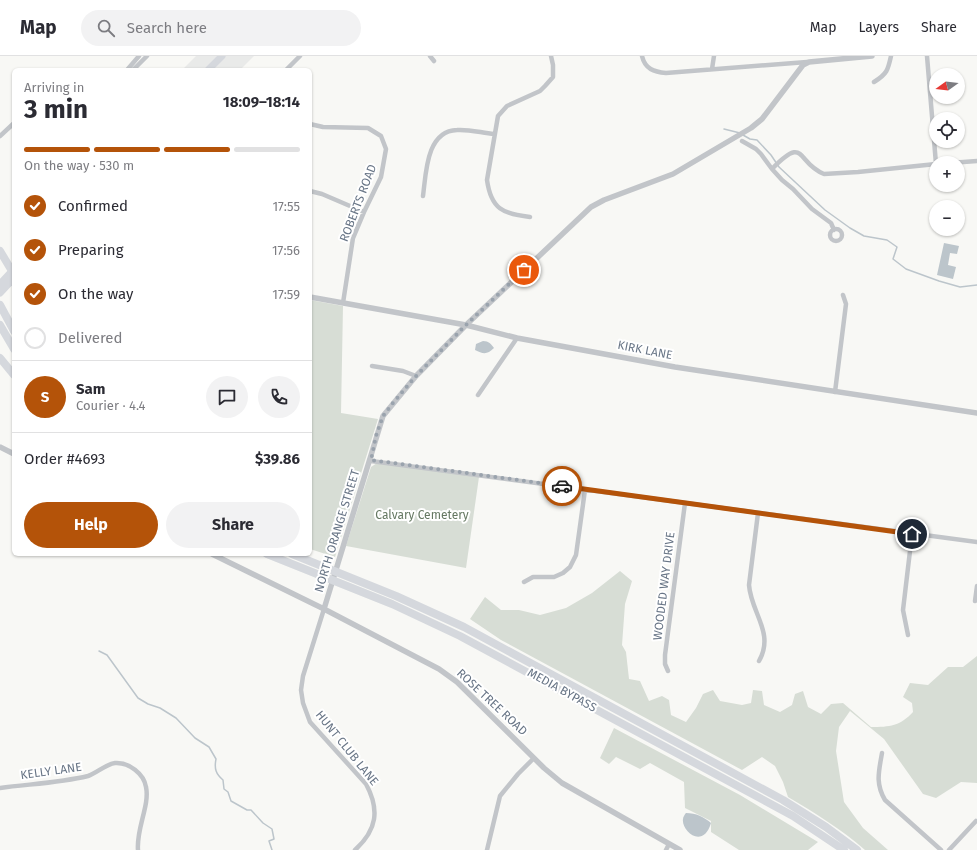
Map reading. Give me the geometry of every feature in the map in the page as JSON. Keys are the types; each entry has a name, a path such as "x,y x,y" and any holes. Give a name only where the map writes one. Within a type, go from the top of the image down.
{"highway":[{"path":"0,251 8,258 12,259"},
{"path":"0,251 12,276"},
{"path":"0,305 12,328"},
{"path":"0,324 12,345"},
{"path":"0,358 12,373"},
{"name":"MEDIA BYPASS","path":"272,556 398,606 460,636 793,816 844,850"},
{"name":"MEDIA BYPASS","path":"297,556 418,606 487,639 788,803 826,827 857,850"}],"main road":[{"path":"210,68 222,56"},
{"path":"1,287 12,276"}],"street":[{"path":"129,68 139,56"},
{"path":"135,68 147,56"},
{"path":"288,68 300,56"},
{"path":"430,56 434,61"},
{"path":"530,217 505,212 497,207 492,200 487,180 498,116 507,106 540,91 552,77 553,65 551,56"},
{"path":"642,56 648,69 666,73 872,56"},
{"path":"712,69 714,56"},
{"path":"874,82 882,77 888,70 891,56"},
{"path":"926,56 935,156"},
{"name":"NORTH ORANGE STREET","path":"324,609 371,460 383,416 416,376 466,325 591,207 604,200 673,174 751,128 762,119 803,65 809,62"},
{"name":"ROBERTS ROAD","path":"312,124 323,127 368,128 381,136 386,149 384,169 364,212 351,247 343,303"},
{"path":"0,136 12,126"},
{"path":"423,196 430,151 439,138 450,131 457,130 494,134"},
{"path":"742,141 756,149 812,209 831,223 834,230"},
{"path":"773,168 788,154 797,152 824,174 929,165"},
{"path":"965,162 977,161"},
{"path":"312,192 322,194 364,212"},
{"path":"835,392 846,304 844,295"},
{"name":"KIRK LANE","path":"312,297 466,325 517,338 675,368 977,413"},
{"path":"478,395 517,338"},
{"path":"372,366 416,376"},
{"path":"0,446 12,453"},
{"path":"371,460 977,542"},
{"path":"524,582 533,578 554,577 563,573 570,566 576,555 585,490"},
{"name":"WOODED WAY DRIVE","path":"668,671 665,664 665,655 685,503"},
{"path":"758,513 749,594 764,633 764,652 759,661"},
{"path":"908,635 903,610 903,600 912,534"},
{"name":"ROSE TREE ROAD","path":"216,556 324,609 439,669 451,677 534,758 562,783 680,850"},
{"path":"975,601 977,586"},
{"name":"HUNT CLUB LANE","path":"324,609 301,690 303,703 310,722 366,784 372,796 375,809 374,823 362,844 354,850"},
{"path":"882,753 878,782 880,791 885,800 941,850"},
{"path":"487,850 500,796 518,774 534,758"},
{"name":"KELLY LANE","path":"0,788 81,777 96,772 114,763 132,767 144,779 147,787 147,797 138,839 138,850"},
{"path":"949,850 976,821"},
{"path":"666,850 669,844"}],"shaded area":[{"path":"196,56 254,56 242,68 184,68"},
{"path":"944,243 959,246 957,254 950,253 948,265 956,267 953,279 937,275"},
{"path":"483,341 488,342 494,348 485,353 475,350 476,344"},
{"path":"686,813 700,816 711,823 703,835 698,837 693,836 685,828 683,819"}],"green space":[{"path":"312,300 343,306 341,413 378,419 335,557 312,550"},
{"name":"Calvary Cemetery","path":"377,463 479,477 466,568 346,546 371,467"},
{"path":"620,571 632,581 625,604 622,645 626,652 629,679 640,681 649,701 662,696 669,700 671,715 686,722 696,708 703,694 713,690 720,701 742,705 751,703 753,690 762,691 764,705 780,712 792,705 795,694 803,691 808,707 821,714 831,704 843,703 871,727 894,725 904,720 913,712 912,703 903,697 910,683 928,685 948,667 963,667 977,656 977,783 961,782 936,798 923,794 884,739 850,711 839,727 836,751 844,802 863,828 888,850 865,850 837,828 788,797 775,766 762,757 742,770 501,640 470,619 485,597 501,610 519,610 540,615 566,608 592,593"},
{"path":"614,728 740,795 818,842 808,850 739,850 711,832 711,821 685,808 684,782 650,763 640,769 616,757 609,764 600,758"}],"waterway":[{"path":"724,129 740,133"},
{"path":"743,135 750,139 757,140 771,155 779,167 825,210 864,236 887,240 897,247 893,259 906,269 960,287 977,285"},
{"path":"99,651 107,655 138,698 148,704 160,708 176,718 195,738 209,747 216,759 216,771 223,780 224,789 228,792 231,801 247,810 251,810 263,823 272,829 274,839 269,841 272,850"}],"way so far":[{"path":"524,270 466,325 416,376 393,403 383,416 376,436 371,460 562,486"}],"route":[{"path":"562,486 912,534"}]}
